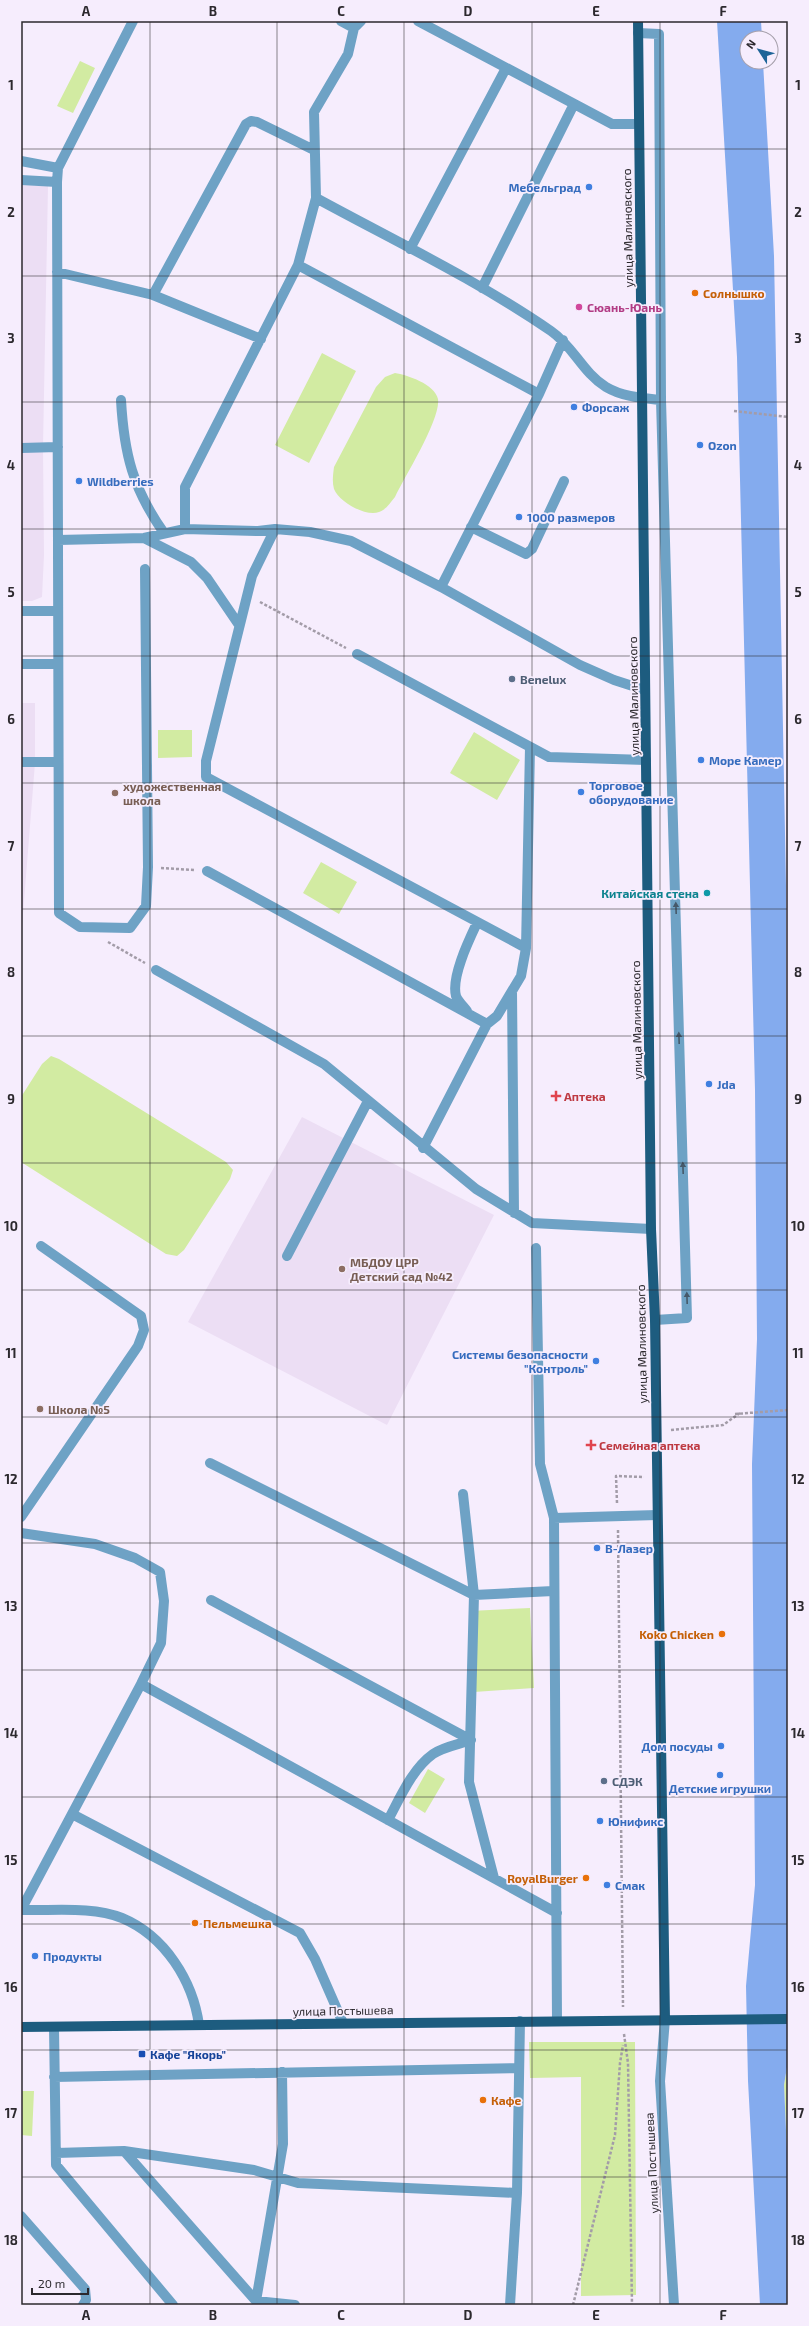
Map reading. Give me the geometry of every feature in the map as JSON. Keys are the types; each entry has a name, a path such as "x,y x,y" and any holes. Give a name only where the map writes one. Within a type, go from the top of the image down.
{"main road":[{"name":"улица Малиновского","path":"638,21 651,1229 655,1320 665,2019"},
{"name":"улица Постышева","path":"21,2027 624,2019 788,2019"}],"street":[{"path":"133,21 58,168 57,182 59,913 80,927 130,928 146,906 148,867 145,569"},
{"path":"185,529 185,487 298,265 316,198 314,112 348,54 358,24 341,21"},
{"path":"418,21 612,124 639,124"},
{"path":"638,33 659,34 661,400 687,1318 655,1320"},
{"path":"410,249 506,68"},
{"path":"482,288 574,104"},
{"path":"153,295 246,124 251,121 257,122 314,150"},
{"path":"21,161 58,168"},
{"path":"21,180 57,182"},
{"path":"316,198 482,288 535,320 563,340 593,378 625,396 661,400"},
{"path":"298,265 539,394"},
{"path":"57,272 153,295 261,339"},
{"path":"441,587 539,394 563,340"},
{"path":"121,400 123,437 132,475 145,502 164,533"},
{"path":"21,448 58,447"},
{"path":"471,527 526,554 532,550 564,481"},
{"path":"58,540 144,538 185,529 258,531 275,529 310,532 351,541 441,587 580,665 614,680 645,690"},
{"path":"275,529 252,576 206,761 206,777 526,948"},
{"path":"144,538 191,562 207,578 239,625"},
{"path":"21,611 58,611"},
{"path":"357,654 549,757 646,760"},
{"path":"21,664 58,664"},
{"path":"423,1148 487,1024 497,1016 521,976 526,948 530,747"},
{"path":"21,762 58,762"},
{"path":"207,871 487,1024"},
{"path":"469,1013 456,996 457,976 464,949 477,923"},
{"path":"156,970 319,1062 423,1148 476,1189 532,1223 651,1229"},
{"path":"512,991 514,1213"},
{"path":"287,1256 368,1101"},
{"path":"21,1517 138,1346 144,1330 141,1316 41,1246"},
{"path":"536,1248 540,1464 554,1518 553,1591 557,2020"},
{"path":"210,1463 474,1595 553,1591"},
{"path":"463,1494 474,1595 469,1782 494,1878"},
{"path":"554,1518 657,1515"},
{"path":"21,1533 95,1544 135,1558 160,1572 164,1601 161,1643 141,1684 21,1910 89,1912 121,1918 147,1933 172,1958 190,1986 196,2008 198,2025"},
{"path":"211,1600 471,1740"},
{"path":"141,1684 556,1912"},
{"path":"388,1820 406,1787 421,1766 434,1753 471,1740"},
{"path":"72,1814 300,1933 315,1959 344,2023"},
{"name":"улица Постышева","path":"665,2019 660,2088 674,2305"},
{"path":"514,2305 510,2305 518,2193 520,2021"},
{"path":"54,2027 56,2165 173,2305"},
{"path":"54,2077 519,2068"},
{"path":"256,2302 283,2144 282,2072"},
{"path":"56,2153 124,2151 254,2170 298,2183 518,2193"},
{"path":"124,2151 256,2302 295,2305"},
{"path":"21,2216 85,2289 86,2300 83,2305"}],"path":[{"path":"734,411 788,417"},
{"path":"247,595 357,654"},
{"path":"148,867 207,871"},
{"path":"101,938 156,970"},
{"path":"735,1414 788,1410"},
{"path":"573,2305 615,2135 620,2063 624,2043 618,1517"},
{"path":"624,2043 628,2063 632,2305"}],"shaded area":[{"path":"21,185 48,186 43,447 44,555 42,597 32,601 21,601"},
{"path":"21,703 35,703 35,763 21,939"},
{"name":"МБДОУ ЦРР Детский сад №42","path":"302,1117 494,1215 387,1425 188,1322"}],"green space":[{"path":"80,61 95,68 73,113 57,106"},
{"path":"322,353 356,371 309,463 275,445"},
{"path":"395,373 420,381 432,389 438,399 437,408 434,420 421,448 395,497 382,511 374,513 367,512 347,503 337,494 333,484 334,467 376,387 385,377"},
{"path":"158,730 192,730 192,757 158,758"},
{"path":"474,732 520,760 497,800 450,773"},
{"path":"321,862 357,882 339,914 303,893"},
{"path":"51,1056 59,1059 226,1162 233,1170 230,1179 184,1250 177,1256 166,1254 21,1162 21,1097 42,1064"},
{"path":"530,1608 534,1688 474,1692 470,1611"},
{"path":"428,1769 445,1779 425,1813 409,1803"},
{"path":"529,2042 635,2042 636,2295 581,2296 581,2077 530,2078"},
{"path":"788,2061 788,2175 784,2085"},
{"path":"21,2091 34,2091 32,2136 21,2135"}],"water":[{"path":"717,21 761,21 762,30 739,30 739,70 763,70 774,256 786,886 788,2061 784,2085 788,2175 788,2305 760,2305 748,2081 746,1986 755,1885 752,1464 757,1339 755,1090 737,357"}],"place":[{"name":"Мебельград","path":"589,187"},
{"name":"Солнышко","path":"695,293"},
{"name":"Сюань-Юань","path":"579,307"},
{"name":"Форсаж","path":"574,407"},
{"name":"Ozon","path":"700,445"},
{"name":"Wildberries","path":"79,481"},
{"name":"1000 размеров","path":"519,517"},
{"name":"Benelux","path":"512,679"},
{"name":"Море Камер","path":"701,760"},
{"name":"Торговое оборудование","path":"581,792"},
{"name":"художественная школа","path":"115,793"},
{"name":"Китайская стена","path":"707,893"},
{"name":"Jda","path":"709,1084"},
{"name":"Аптека","path":"556,1096"},
{"name":"МБДОУ ЦРР Детский сад №42","path":"342,1269"},
{"name":"Системы безопасности \"Контроль\"","path":"596,1361"},
{"name":"Школа №5","path":"40,1409"},
{"name":"Семейная аптека","path":"591,1445"},
{"name":"В-Лазер","path":"597,1548"},
{"name":"Koko Chicken","path":"722,1634"},
{"name":"Дом посуды","path":"721,1746"},
{"name":"Детские игрушки","path":"720,1775"},
{"name":"СДЭК","path":"604,1781"},
{"name":"Юнификс","path":"600,1821"},
{"name":"RoyalBurger","path":"586,1878"},
{"name":"Смак","path":"607,1885"},
{"name":"Пельмешка","path":"195,1923"},
{"name":"Продукты","path":"35,1956"},
{"name":"Кафе \"Якорь\"","path":"142,2054"},
{"name":"Кафе","path":"483,2100"}]}
